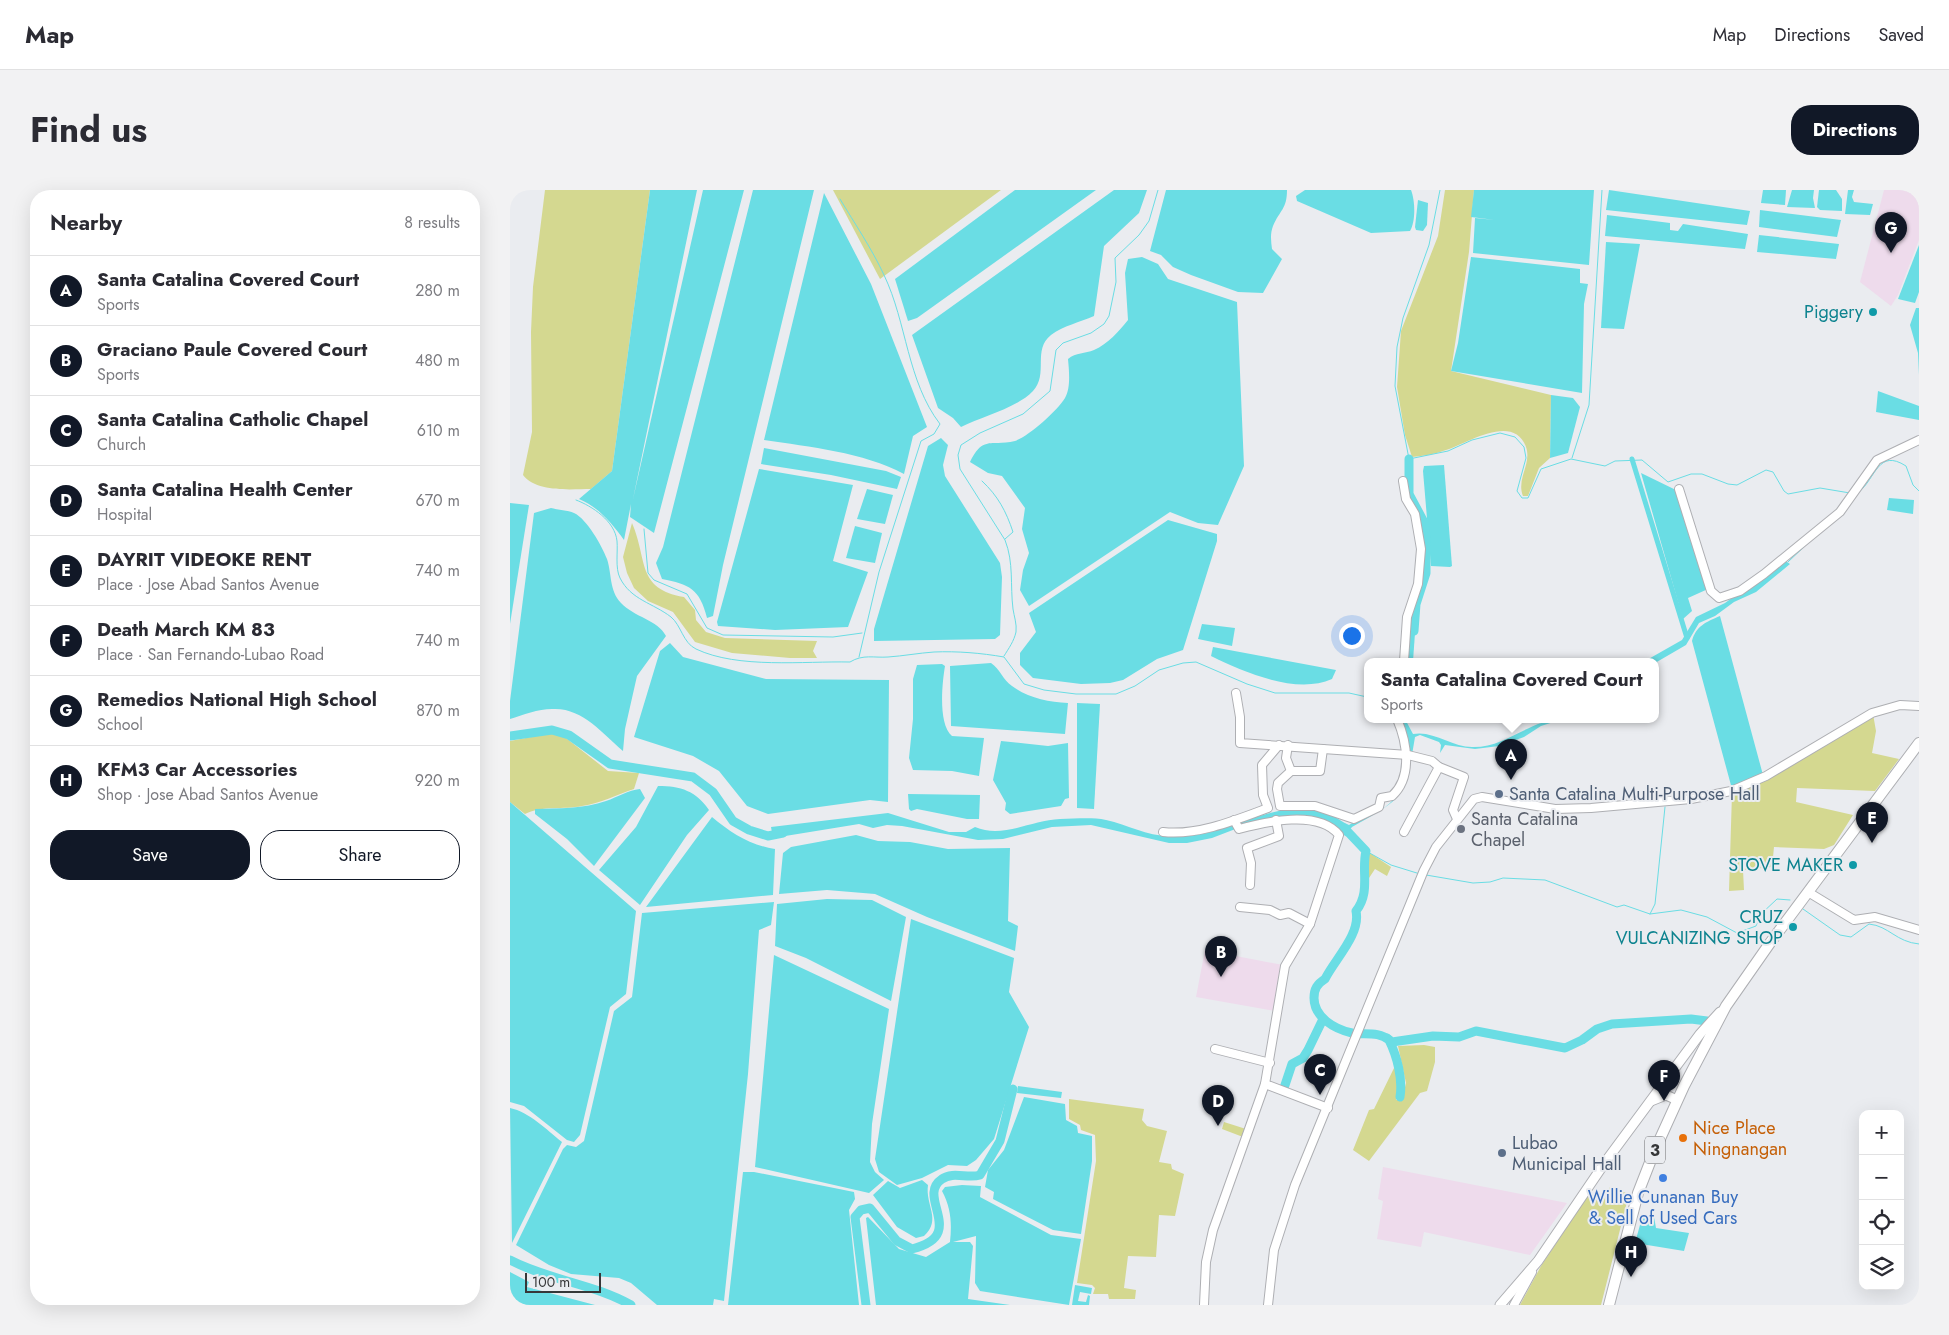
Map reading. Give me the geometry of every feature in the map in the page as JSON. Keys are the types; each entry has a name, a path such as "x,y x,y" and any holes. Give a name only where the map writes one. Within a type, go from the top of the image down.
{"highway":[{"name":"3","path":"1609,1305 1638,1193 1677,1100 1726,1006 1919,743"}],"main road":[{"path":"1500,1305 1536,1264 1606,1161 1649,1102 1700,1034 1726,1006"},
{"path":"1649,1102 1666,1095 1677,1100"}],"street":[{"path":"1680,490 1711,591 1719,598 1740,591 1764,574 1840,512 1877,460 1919,440"},
{"path":"1403,481 1406,499 1415,514 1421,549 1418,584 1407,618 1404,658"},
{"path":"1236,694 1240,717 1240,743 1288,745 1421,757 1464,777 1453,810 1457,819"},
{"path":"1268,1305 1274,1250 1296,1183 1418,883 1436,847 1474,799 1482,797 1555,809 1591,808 1691,799 1731,790 1766,776 1872,713 1900,705 1919,706"},
{"path":"1323,748 1320,771 1291,771 1278,783 1277,790 1280,806 1315,806 1354,818 1378,808 1382,797 1391,797 1395,794 1401,782 1407,755 1404,737 1399,723"},
{"path":"1288,745 1286,758 1291,771"},
{"path":"1236,824 1268,808 1263,795 1262,765 1279,746"},
{"path":"1404,832 1439,767"},
{"path":"1250,885 1251,863 1247,848 1279,836 1276,820"},
{"path":"1163,832 1185,832 1276,820 1317,823 1335,830 1339,835 1310,924 1285,966 1265,1084 1213,1230 1206,1262 1204,1305"},
{"path":"1808,892 1837,912 1854,920 1875,917 1919,930"},
{"path":"1240,908 1270,910 1280,915 1289,913 1310,924"},
{"path":"1215,1049 1270,1063"},
{"path":"1265,1084 1328,1108"},
{"path":"1514,1305 1536,1264"}],"shaded area":[{"path":"1884,190 1919,190 1919,240 1898,295 1891,306 1860,282"},
{"path":"1205,950 1283,965 1275,1011 1196,997"},
{"path":"1383,1167 1567,1203 1530,1255 1424,1232 1421,1247 1377,1239 1383,1201 1378,1199"}],"green space":[{"path":"545,190 650,190 612,471 591,489 555,489 545,487 529,481 523,475 532,432 531,332 533,287"},
{"path":"833,190 1001,190 880,279"},
{"path":"1445,190 1474,190 1469,252 1451,371 1551,395 1550,458 1539,468 1528,496 1523,496 1521,490 1527,459 1526,447 1520,437 1511,432 1500,431 1488,434 1429,455 1412,457 1405,435 1397,387 1401,331 1438,236"},
{"path":"632,523 646,571 651,580 658,587 669,593 684,597 695,610 696,620 706,632 725,638 817,641 813,651 817,658 790,658 732,653 695,642 673,612 648,601 634,588 627,573 623,557"},
{"path":"1873,714 1876,731 1872,753 1899,759 1875,791 1797,788 1796,802 1853,815 1834,845 1824,849 1774,847 1772,867 1743,870 1744,890 1729,891 1732,793"},
{"path":"552,733 566,738 608,771 639,773 634,789 589,805 546,809 525,814 510,802 510,741"},
{"path":"1367,851 1391,867 1387,876 1375,869 1367,881 1364,862"},
{"path":"1424,1045 1435,1047 1435,1062 1427,1091 1420,1093 1369,1161 1353,1150 1369,1110 1374,1109 1395,1066 1398,1082 1396,1100 1402,1100 1406,1083 1398,1046"},
{"path":"1069,1099 1144,1109 1142,1120 1147,1126 1167,1131 1159,1162 1171,1164 1172,1169 1184,1174 1175,1216 1159,1215 1156,1257 1128,1256 1124,1288 1136,1290 1135,1299 1109,1299 1108,1294 1093,1294 1095,1288 1092,1285 1077,1283 1096,1161 1095,1135 1081,1130 1080,1125 1069,1119"},
{"path":"1224,1122 1246,1129 1243,1137 1222,1129"},
{"path":"1610,1187 1629,1194 1601,1305 1520,1305 1541,1266 1588,1195 1603,1201"}],"water":[{"path":"650,190 697,190 633,499 703,190 744,190 654,533 630,517 631,504 624,540 604,516 592,506 579,499 612,471"},
{"path":"753,190 814,190 723,565 713,616 707,618 697,594 692,589 679,583 662,579 656,563 663,547"},
{"path":"1015,190 1096,190 917,318 908,321 895,279"},
{"path":"1114,190 1147,190 1139,213 1104,246 1094,316 1061,329 1045,341 1042,348 1038,384 1026,397 1009,407 961,427 953,418 938,408 912,335"},
{"path":"1166,190 1287,190 1284,206 1273,226 1271,235 1272,249 1282,259 1263,293 1238,292 1191,275 1173,267 1161,255 1150,251"},
{"path":"1305,190 1411,190 1414,210 1412,227 1410,231 1371,233 1297,201 1296,196"},
{"path":"1474,190 1594,190 1589,265 1473,253 1475,218 1495,220 1471,217"},
{"path":"1609,190 1750,211 1747,225 1606,210"},
{"path":"1763,190 1786,190 1785,205 1761,203"},
{"path":"1792,190 1814,190 1815,208 1787,207"},
{"path":"1819,190 1836,190 1842,199 1842,211 1820,210 1817,207"},
{"path":"1848,190 1854,190 1852,197 1854,202 1873,204 1870,215 1845,214"},
{"path":"824,193 871,284 927,427 913,436 904,474 854,455 764,440"},
{"path":"1418,200 1428,203 1427,225 1423,231 1416,230 1415,227"},
{"path":"1760,210 1841,220 1837,237 1759,227"},
{"path":"1607,215 1670,223 1670,230 1678,231 1683,224 1748,234 1745,249 1605,236"},
{"path":"1759,235 1839,244 1836,259 1757,252"},
{"path":"1606,242 1640,244 1624,329 1601,328"},
{"path":"1919,245 1919,292 1915,303 1898,299"},
{"path":"1142,257 1158,264 1168,279 1237,302 1244,466 1218,525 1198,523 1170,512 1029,606 1020,590 1023,570 1029,553 1022,529 1025,508 1002,476 988,473 970,462 979,448 989,443 1015,441 1028,434 1056,410 1067,394 1069,379 1068,359 1074,355 1094,350 1109,341 1128,320 1125,273 1128,259"},
{"path":"1471,257 1580,269 1580,283 1588,284 1584,304 1582,393 1451,371 1458,343"},
{"path":"1916,308 1919,308 1919,375 1918,353 1910,325"},
{"path":"1878,391 1919,406 1919,420 1876,412"},
{"path":"1551,395 1573,398 1580,407 1568,453 1550,458"},
{"path":"941,438 948,445 943,465 945,476 1000,563 1002,577 1000,635 995,639 874,641 874,629 928,446"},
{"path":"764,448 886,471 901,477 897,489 831,475 761,464"},
{"path":"1444,465 1452,566 1450,567 1431,566 1423,471 1424,466"},
{"path":"759,469 853,485 833,561 868,572 848,627 775,630 718,626 717,622"},
{"path":"1641,473 1678,491 1708,589 1688,598 1692,611 1683,619"},
{"path":"867,489 893,495 885,524 857,519"},
{"path":"1889,498 1914,500 1913,514 1887,510"},
{"path":"510,503 529,505 510,624"},
{"path":"551,508 572,512 584,521 594,533 605,554 614,593 617,598 626,608 652,622 666,636 637,676 625,729 623,751 591,722 563,709 531,712 510,719 510,701 534,513"},
{"path":"1168,520 1217,534 1217,541 1183,650 1157,659 1123,680 1110,683 1081,684 1033,678 1020,665 1020,653 1036,632 1029,613"},
{"path":"855,526 882,533 875,563 846,558"},
{"path":"1784,560 1790,564 1756,592 1734,602 1715,616 1699,623 1686,645 1659,661 1659,658 1650,658 1682,640 1696,617 1725,603"},
{"path":"1720,616 1763,775 1732,789 1692,641 1699,628"},
{"path":"1409,618 1416,619 1413,658 1407,658"},
{"path":"1202,624 1235,628 1232,646 1198,639"},
{"path":"670,643 683,657 766,679 889,680 888,802 870,800 768,814 747,806 719,771 693,756 634,737 660,651"},
{"path":"1213,647 1336,670 1332,679 1318,683 1287,683 1270,680 1211,656"},
{"path":"991,663 1009,684 1025,694 1053,702 1068,703 1065,734 951,726 950,666"},
{"path":"942,664 945,666 942,703 948,730 952,736 984,738 979,776 952,771 913,770 909,758 913,719 913,679 917,665"},
{"path":"1077,703 1100,704 1094,809 1077,808"},
{"path":"1402,723 1407,723 1413,734 1428,734 1472,747 1496,743 1529,728 1543,723 1550,723 1541,726 1524,737 1499,746 1475,749 1445,745 1440,753 1441,745 1439,742 1420,735 1415,737 1409,772 1405,784 1400,793 1394,799 1401,790 1405,778 1409,754"},
{"path":"1001,741 1048,746 1068,743 1069,798 1065,799 1061,806 1010,814 1005,810 1006,803 993,780"},
{"path":"658,786 674,787 687,791 699,798 709,810 687,835 640,905 599,870 636,827"},
{"path":"640,789 645,798 594,866 567,839 535,814 535,809 571,808 598,804"},
{"path":"908,794 980,795 979,819 967,819 917,809 911,811 909,809"},
{"path":"1394,800 1383,809 1352,827 1349,831 1317,820 1238,828 1212,838 1187,843 1169,843 1091,825 1052,827 1003,839 978,840 902,826 887,825 873,828 859,824 773,838 771,827 888,813 949,832 966,832 975,827 996,831 1007,830 1049,820 1089,818 1114,822 1155,835 1181,836 1207,833 1282,810 1298,809 1329,814 1349,825 1375,813"},
{"path":"510,802 636,911 626,994 610,1007 580,1135 574,1142 567,1140 524,1106 510,1102"},
{"path":"712,817 741,838 757,845 775,849 773,895 646,907"},
{"path":"856,835 878,841 910,842 948,849 1010,848 1008,921 1018,926 1015,951 927,917 875,894 827,890 779,894 783,853 791,847"},
{"path":"827,899 872,900 906,917 891,1001 806,958 775,946 777,904"},
{"path":"774,902 771,925 759,930 748,1074 724,1301 714,1299 713,1305 657,1305 631,1283 619,1278 571,1274 549,1265 516,1245 563,1149 567,1145 576,1147 584,1141 614,1011 632,997 642,913"},
{"path":"911,919 1014,958 1009,992 1029,1027 994,1139 976,1160 967,1166 948,1165 922,1178 897,1185 879,1172 875,1159"},
{"path":"774,955 889,1009 872,1124 870,1162 875,1172 884,1180 869,1193 755,1167"},
{"path":"1018,1086 1062,1092 1061,1098 1017,1093"},
{"path":"1024,1097 1065,1104 1066,1120 1077,1126 1078,1133 1092,1136 1092,1161 1081,1234 1053,1230 993,1199 994,1192 985,1187 988,1170 1004,1150"},
{"path":"510,1108 531,1117 562,1142 512,1243"},
{"path":"743,1172 754,1172 854,1192 855,1199 849,1210 859,1305 728,1305"},
{"path":"922,1180 928,1185 932,1224 924,1236 916,1238 897,1227 873,1195 888,1181 900,1188"},
{"path":"962,1185 981,1186 980,1197 1051,1235 1081,1239 1069,1305 980,1291 975,1283 976,1236 953,1242 970,1242 973,1246 968,1299 1010,1305 876,1305 866,1218 868,1217 899,1249 926,1257 950,1242 950,1216 942,1191 945,1187"},
{"path":"1643,1214 1654,1217 1656,1228 1689,1233 1684,1251 1635,1243"},
{"path":"510,1272 529,1282 527,1287 595,1305 510,1305"},
{"path":"1075,1285 1092,1288 1091,1294 1080,1292 1078,1301 1086,1302 1088,1295 1090,1296 1089,1305 1072,1305"}],"waterway":[{"path":"1004,656 1013,641 1016,629 1012,600 1010,557 1005,540 960,469 958,455 961,445 980,433 1023,414 1050,391 1056,350 1063,343 1091,333 1104,324 1109,316 1116,282 1115,258 1139,235 1149,221 1158,190"},
{"path":"1440,190 1429,245 1403,318 1397,347 1395,386 1409,459 1448,451 1472,440 1500,433 1515,437 1524,447 1526,458 1517,491 1522,498 1528,498 1541,469 1571,459 1605,466 1615,461 1642,460 1668,482 1691,474 1702,474 1728,484 1737,485 1766,470 1773,472 1784,491 1788,494 1820,488 1850,493"},
{"path":"1572,458 1589,405 1602,190"},
{"path":"840,199 869,246 884,275 898,312 914,371 929,407 940,424 934,434 921,441 879,572 859,657"},
{"path":"1409,459 1409,494 1425,524 1426,546 1426,573 1416,604 1414,631"},
{"path":"1632,459 1687,638"},
{"path":"1859,492 1878,467 1889,460 1897,461 1906,466 1913,485 1919,491"},
{"path":"982,481 997,498 1010,524 1013,532 1005,539"},
{"path":"576,500 602,515 612,527 617,541 618,574 630,591 671,617 688,643 696,649 713,655 751,662 792,663 850,662 864,657 888,657 934,652 978,653 1004,657 1024,684 1044,690 1076,694 1116,694 1135,686 1159,670 1183,663 1196,662 1247,684 1275,693 1349,693 1364,696"},
{"path":"644,529 648,573 654,580 687,594 707,628 723,635 833,637 862,633"},
{"path":"1788,562 1807,544"},
{"path":"510,736 552,730 569,735 610,764 693,777 713,792 733,821 749,830 768,836 783,833"},
{"path":"1650,914 1655,904 1665,807"},
{"path":"1336,824 1349,833 1366,851 1364,889 1361,904 1356,911 1355,929 1325,979 1316,987 1314,995 1315,1005 1321,1016 1338,1029 1352,1033 1381,1035 1389,1040 1399,1068 1400,1097"},
{"path":"1366,851 1391,865 1420,874"},
{"path":"1426,875 1473,883 1490,882 1503,878 1545,880 1617,907 1624,905 1650,914 1681,910 1707,917 1737,933 1756,926 1761,914 1777,899 1790,900"},
{"path":"1803,909 1840,935 1851,937 1869,924 1876,925 1911,943 1919,944"},
{"path":"1284,1088 1292,1064 1303,1058 1323,1019"},
{"path":"1387,1038 1392,1042 1433,1036 1459,1037 1476,1031 1565,1048 1582,1040 1597,1029 1612,1024 1691,1019 1707,1021"},
{"path":"866,1305 855,1217 861,1210 870,1208 897,1241 912,1249 929,1243 937,1235 939,1225 934,1196 935,1187 946,1177 980,1175 1000,1141 1013,1089"},
{"path":"510,1260 540,1273 602,1292 631,1305"}],"place":[{"name":"Remedios National High School","path":"1891,253"},
{"name":"Piggery","path":"1873,312"},
{"name":"Santa Catalina Covered Court","path":"1511,780"},
{"name":"Santa Catalina Multi-Purpose Hall","path":"1499,794"},
{"name":"Santa Catalina Chapel","path":"1461,829"},
{"name":"DAYRIT VIDEOKE RENT","path":"1872,843"},
{"name":"STOVE MAKER","path":"1853,865"},
{"name":"CRUZ VULCANIZING SHOP","path":"1793,927"},
{"name":"Graciano Paule Covered Court","path":"1221,977"},
{"name":"Santa Catalina Catholic Chapel","path":"1320,1095"},
{"name":"Death March KM 83","path":"1664,1101"},
{"name":"Santa Catalina Health Center","path":"1218,1126"},
{"name":"Nice Place Ningnangan","path":"1683,1138"},
{"name":"Lubao Municipal Hall","path":"1502,1153"},
{"name":"Willie Cunanan Buy & Sell of Used Cars","path":"1663,1178"},
{"name":"KFM3 Car Accessories","path":"1631,1277"}]}
